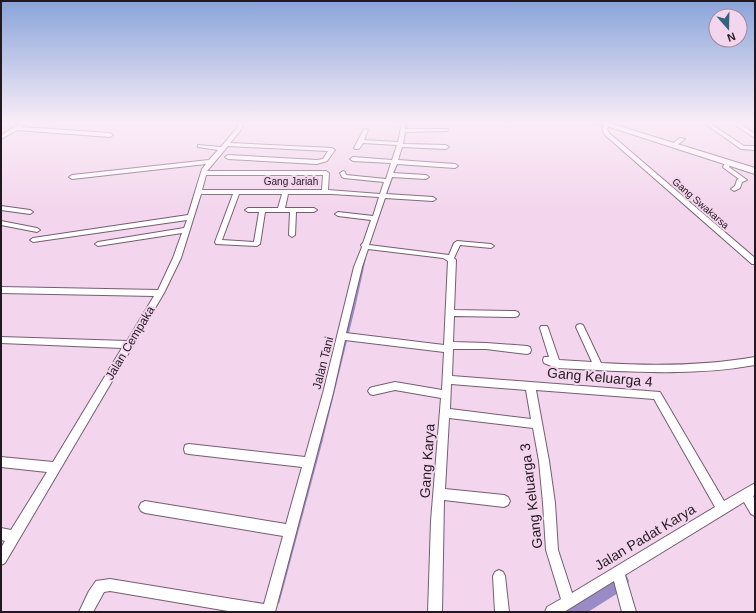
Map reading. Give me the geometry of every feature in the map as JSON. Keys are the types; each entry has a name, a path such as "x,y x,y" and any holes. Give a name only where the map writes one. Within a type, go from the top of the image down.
{"main road":[{"path":"690,151 727,164 755,171"}],"street":[{"name":"Jalan Cempaka","path":"1,559 160,293 172,270 187,230 204,174 210,162 221,151"},
{"path":"254,158 260,151"},
{"path":"228,157 317,162 325,160 332,151"},
{"name":"Jalan Tani","path":"268,612 309,463 347,336 367,246 375,218 397,162 399,151"},
{"name":"Gang Swakarsa","path":"626,151 755,262"},
{"path":"352,159 456,166"},
{"path":"72,177 210,162"},
{"path":"727,164 744,180 739,181 738,187 734,189"},
{"path":"343,172 344,176 352,178 426,177"},
{"path":"204,174 326,173 325,192"},
{"path":"237,191 218,242 257,244 262,210"},
{"path":"281,210 286,191"},
{"name":"Gang Jariah","path":"199,192 325,192 433,199"},
{"path":"1,208 30,212"},
{"path":"248,210 314,210"},
{"path":"292,235 293,210"},
{"path":"338,214 375,218"},
{"path":"33,240 191,217"},
{"path":"1,223 36,230"},
{"path":"98,244 187,230"},
{"path":"367,246 450,258 457,243 491,246"},
{"name":"Gang Karya","path":"435,612 439,494 450,313 452,260 450,258"},
{"path":"1,290 160,293"},
{"path":"450,313 515,314"},
{"path":"580,327 598,366"},
{"path":"544,328 556,364"},
{"path":"347,336 448,347 486,346 527,350"},
{"path":"1,340 128,345"},
{"path":"547,360 556,364 666,368 726,366 755,361"},
{"path":"447,380 530,386"},
{"path":"373,391 395,386 445,395"},
{"name":"Gang Keluarga 3","path":"530,386 549,503 552,550 568,601"},
{"name":"Gang Keluarga 4","path":"530,386 657,395 722,509"},
{"path":"444,413 537,424"},
{"path":"188,449 309,463"},
{"path":"1,462 56,468"},
{"path":"439,494 504,501"},
{"name":"Jalan Padat Karya","path":"552,612 722,509 752,500"},
{"path":"145,507 291,532"},
{"path":"1,534 14,537"},
{"path":"618,571 630,612"},
{"path":"499,576 502,612"},
{"path":"86,612 101,586 110,584 268,612"}],"waterway":[{"path":"399,155 400,151"},
{"path":"383,204 396,167"},
{"path":"380,212 383,203"},
{"path":"354,308 365,258"},
{"path":"321,442 354,307"},
{"path":"278,602 321,441"},
{"path":"568,612 619,581"}]}
